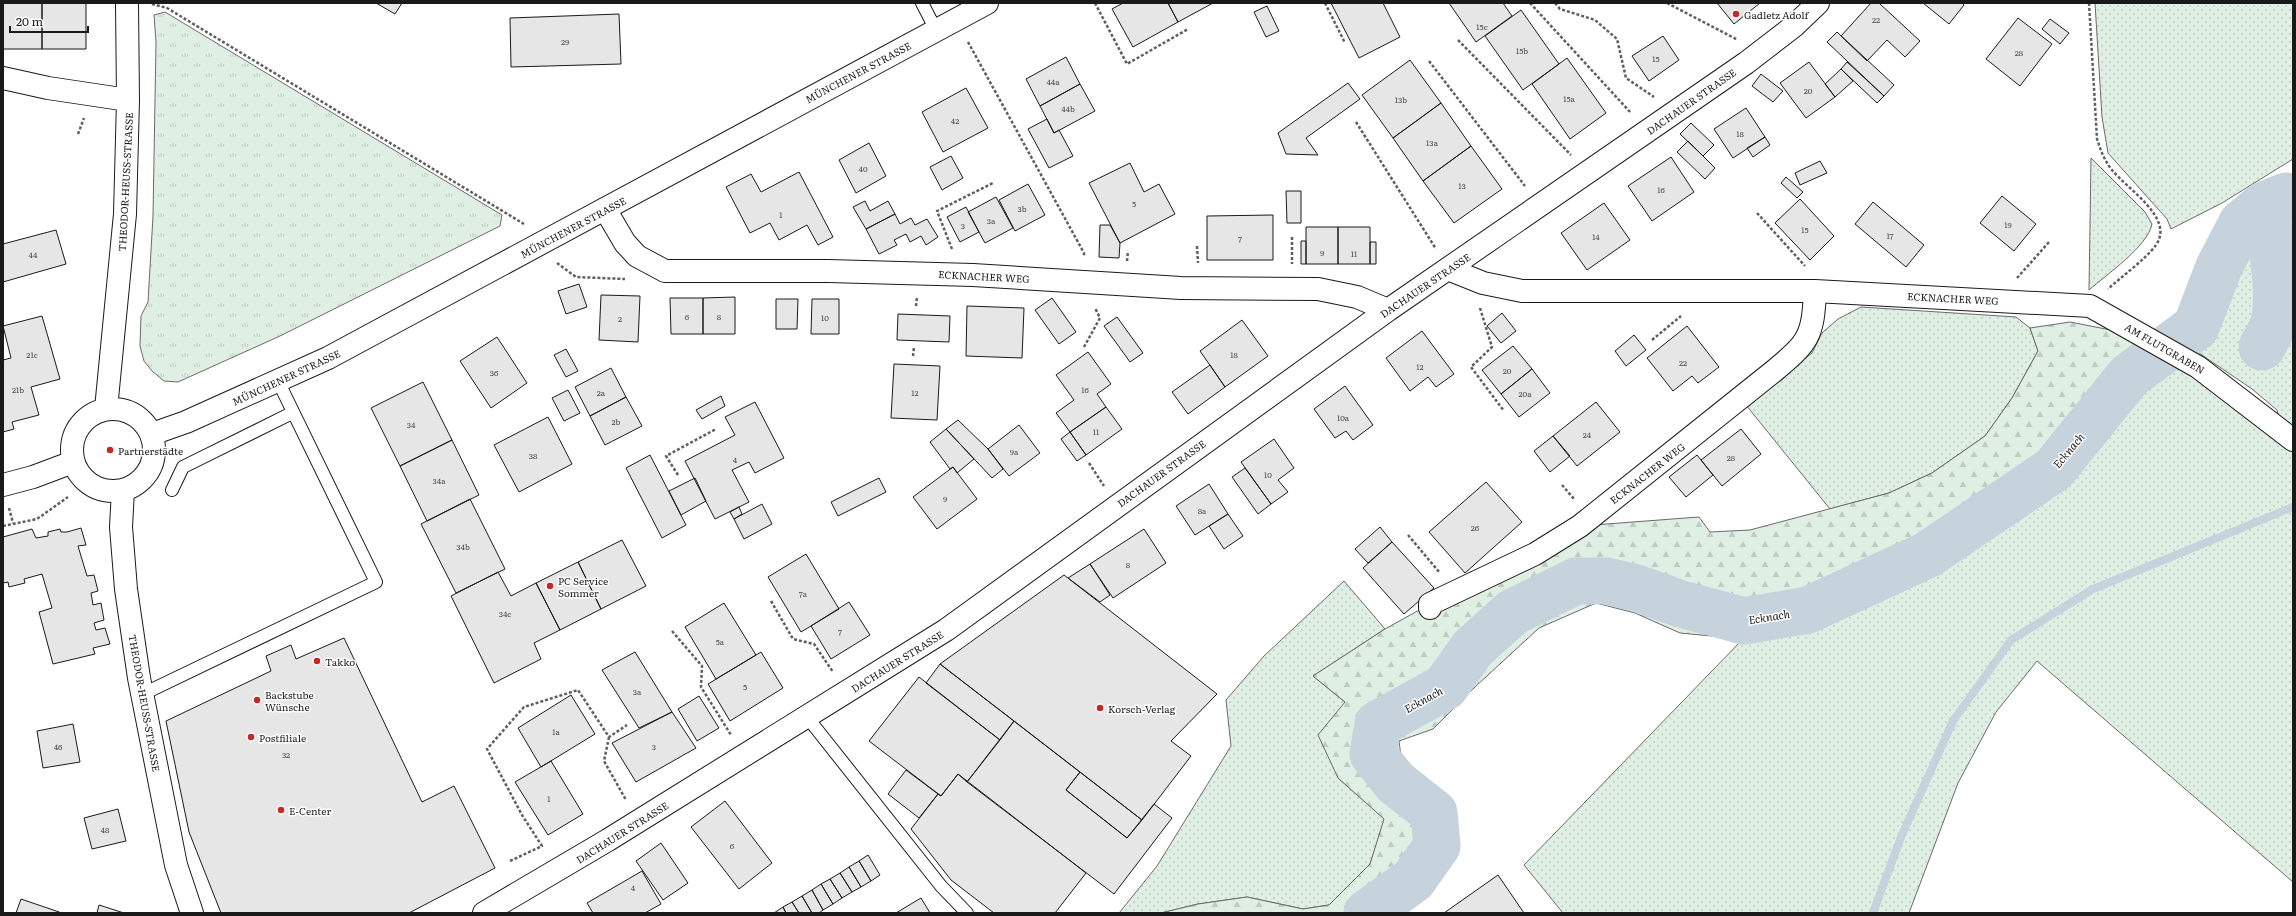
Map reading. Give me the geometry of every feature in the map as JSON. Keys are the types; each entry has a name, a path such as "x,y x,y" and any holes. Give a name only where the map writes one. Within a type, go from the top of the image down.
{"street":[{"name":"DACHAUER STRASSE","path":"484,913 638,822 946,630 1388,310 1648,132 1760,52 1794,26 1818,3"},
{"name":"THEODOR-HEUSS-STRASSE","path":"106,409 125,214 128,100 127,4"},
{"name":"MÜNCHENER STRASSE","path":"152,434 186,422 338,353 605,210 936,30 979,5"},
{"path":"3,78 48,88 128,100"},
{"name":"ECKNACHER WEG","path":"605,210 625,243 637,256 665,271 828,270 961,274 1181,288 1318,289 1357,297 1388,310"},
{"name":"ECKNACHER WEG","path":"1448,269 1483,283 1522,291 1821,291 2090,306"},
{"name":"ECKNACHER WEG","path":"1430,608 1430,604 1535,554 1580,526 1660,464 1794,355 1808,339 1821,291"},
{"name":"AM FLUTGRABEN","path":"2090,306 2150,338 2198,367 2293,440"},
{"path":"106,409 121,409 134,414 152,434 152,460 148,471 135,484 122,490 104,490 91,485 80,474 73,462 72,444 78,428 90,416 106,409"},
{"path":"3,485 33,477 73,462"},
{"name":"THEODOR-HEUSS-STRASSE","path":"122,490 121,527 126,589 152,689 176,865 192,913"}],"lane":[{"path":"922,3 936,30"},
{"path":"152,689 376,582 292,413 278,381"},
{"path":"172,490 183,467 292,413"},
{"path":"807,717 941,886 967,913"}],"path":[{"path":"1095,3 1127,64 1188,29"},
{"path":"1325,3 1345,43"},
{"path":"1530,3 1648,132"},
{"path":"1555,3 1560,9 1595,20 1617,39 1626,78 1676,112"},
{"path":"1667,3 1760,52"},
{"path":"2089,3 2097,139 2102,155 2112,170 2152,210 2160,223 2161,233 2155,245 2090,306"},
{"path":"127,4 150,4 167,8 521,221 540,245 564,270 576,277 631,279"},
{"path":"966,40 1084,253 1085,283 1100,318 1084,347"},
{"path":"1458,40 1588,173"},
{"path":"1429,61 1540,206"},
{"path":"1356,122 1448,269"},
{"path":"961,274 937,211 994,183"},
{"path":"1757,213 1821,291"},
{"path":"1998,300 2050,241"},
{"path":"1483,283 1480,308 1492,348 1471,367 1504,411"},
{"path":"913,356 914,347"},
{"path":"678,475 666,456 716,429"},
{"path":"3,526 37,519 68,496"},
{"path":"1408,535 1456,592"},
{"path":"771,601 793,639 814,644 846,692"},
{"path":"672,631 702,666 701,687 745,756"},
{"path":"510,861 542,846 522,815 487,750 524,707 578,690 609,737"},
{"path":"627,725 609,737 604,761 638,822"}],"green space":[{"path":"2095,3 2293,3 2293,159 2222,203 2171,229 2167,219 2108,153 2102,117"},
{"path":"165,12 502,215 500,226 280,336 178,382 164,381 152,371 144,361 140,346 141,316 148,302 153,216 156,42 154,15"},
{"path":"2091,158 2145,212 2152,224 2149,233 2135,251 2089,290"},
{"path":"2293,209 2293,882 2037,661 1996,712 1958,783 1909,913 1563,913 1524,865 1743,639 1790,625 1938,558 2059,475 2174,363 2286,446 2277,410 2252,389 2196,351 2213,328 2229,270 2245,237 2264,237 2263,317 2247,352 2252,366 2266,362 2284,327 2292,298 2281,264 2280,226 2286,211"},
{"path":"1861,307 2016,317 2030,328 2038,351 2012,398 1985,436 1932,473 1889,493 1830,509 1746,405 1812,353 1822,333 1838,319"},
{"path":"2070,322 2116,331 2174,363 2059,475 1938,558 1783,627 1743,639 1680,633 1635,613 1596,603 1539,628 1475,687 1433,729 1399,741 1402,764 1443,798 1457,839 1395,913 1161,913 1198,904 1247,897 1303,909 1329,905 1370,864 1384,819 1338,778 1318,735 1345,702 1313,676 1385,629 1580,526 1699,517 1710,532 1750,530 1889,493 1932,473 1985,436 2012,398 2038,351 2030,328"},
{"path":"1344,581 1385,629 1313,676 1345,702 1338,778 1385,819 1370,864 1329,905 1303,909 1247,897 1198,904 1161,913 1119,913 1157,866 1231,746 1226,700 1264,656"}],"building":[{"path":"3,3 42,3 42,49 3,49"},
{"path":"42,3 86,3 86,49 42,49"},
{"path":"376,3 402,3 395,14"},
{"path":"1123,3 1168,3 1178,22 1133,47 1112,9"},
{"path":"1168,3 1213,3 1178,22"},
{"path":"1331,3 1383,3 1400,37 1359,58"},
{"path":"1449,3 1503,3 1512,16 1476,42"},
{"name":"Gadletz Adolf","path":"1717,3 1760,3 1734,24"},
{"path":"1871,3 1879,3 1920,41 1905,57 1887,40 1867,61 1841,36"},
{"path":"1923,3 1962,3 1964,5 1949,24"},
{"path":"1267,6 1279,31 1266,37 1254,12"},
{"path":"1521,10 1559,64 1523,90 1485,36"},
{"path":"619,14 621,64 511,67 510,18"},
{"path":"2018,18 2052,44 2020,86 1986,59"},
{"path":"2050,19 2069,33 2060,44 2042,29"},
{"path":"1837,32 1894,85 1884,96 1827,42"},
{"path":"1663,36 1679,60 1649,81 1632,56"},
{"path":"1066,57 1080,84 1040,106 1026,79"},
{"path":"1567,58 1606,113 1570,139 1532,84"},
{"path":"1410,60 1441,103 1393,138 1362,95"},
{"path":"1809,62 1835,97 1806,118 1780,83"},
{"path":"1847,62 1884,96 1877,103 1841,69"},
{"path":"1841,69 1853,81 1835,97 1825,84"},
{"path":"1761,74 1783,91 1773,102 1752,86"},
{"path":"1348,83 1360,99 1306,138 1318,155 1286,154 1278,133"},
{"path":"1080,84 1095,111 1054,133 1040,106"},
{"path":"966,88 988,128 943,152 922,112"},
{"path":"1441,103 1471,146 1423,181 1393,138"},
{"path":"1746,108 1765,137 1733,158 1714,129"},
{"path":"1047,119 1054,133 1059,130 1073,156 1049,168 1028,129"},
{"path":"1691,123 1714,145 1703,156 1680,134"},
{"path":"1765,137 1770,145 1753,157 1747,148"},
{"path":"1688,141 1715,168 1705,179 1677,152"},
{"path":"869,143 886,176 856,193 839,160"},
{"path":"1471,146 1502,189 1454,223 1423,181"},
{"path":"951,156 963,178 942,190 930,167"},
{"path":"1671,157 1694,192 1652,221 1628,186"},
{"path":"1820,161 1827,173 1800,185 1795,173"},
{"path":"1130,163 1144,192 1159,184 1175,214 1120,243 1089,183"},
{"path":"799,172 833,237 818,245 807,225 779,240 770,223 750,233 726,187 751,174 761,192"},
{"path":"1786,177 1803,192 1797,198 1781,183"},
{"path":"1028,184 1045,215 1015,231 999,200"},
{"path":"1286,191 1301,191 1301,223 1287,223"},
{"path":"2002,196 2036,224 2014,251 1980,223"},
{"path":"996,197 1013,228 985,243 968,212"},
{"path":"1800,199 1834,236 1810,260 1775,223"},
{"path":"865,201 870,211 888,201 895,214 866,229 853,207"},
{"path":"1873,202 1924,245 1906,267 1855,224"},
{"path":"1604,203 1630,240 1587,270 1561,233"},
{"path":"966,207 979,232 960,242 947,217"},
{"path":"895,214 900,224 911,218 915,225 927,219 938,237 926,245 921,236 910,242 906,234 894,240 897,245 879,254 866,229"},
{"path":"1273,215 1273,260 1207,260 1207,216"},
{"path":"1100,225 1110,225 1120,243 1119,258 1099,257"},
{"path":"1306,227 1338,227 1338,264 1306,264"},
{"path":"1338,227 1370,227 1370,264 1338,264"},
{"path":"56,230 66,264 3,282 3,244"},
{"path":"1301,241 1306,241 1306,264 1301,264"},
{"path":"1370,242 1376,242 1376,264 1370,264"},
{"path":"579,284 587,307 566,314 558,291"},
{"path":"601,295 640,296 638,342 599,340"},
{"path":"735,297 735,334 703,334 703,298"},
{"path":"670,298 703,298 703,334 671,334"},
{"path":"1052,298 1076,332 1059,344 1035,310"},
{"path":"776,299 798,299 797,329 776,329"},
{"path":"812,299 839,299 839,334 811,334"},
{"path":"967,306 1024,308 1022,358 966,356"},
{"path":"1502,313 1516,331 1501,343 1487,326"},
{"path":"898,314 950,316 949,342 897,340"},
{"path":"42,316 60,379 31,387 39,415 12,422 14,429 3,432 3,360 11,358 3,326"},
{"path":"1117,317 1143,353 1130,362 1104,326"},
{"path":"1242,320 1268,356 1225,387 1200,351"},
{"path":"1687,326 1719,367 1698,383 1692,376 1673,391 1647,358"},
{"path":"1422,331 1454,374 1436,387 1428,377 1410,391 1386,358"},
{"path":"1634,335 1646,350 1626,366 1615,351"},
{"path":"497,337 527,383 491,408 460,361"},
{"path":"1513,346 1532,369 1501,394 1482,370"},
{"path":"566,349 578,371 566,377 554,355"},
{"path":"1088,352 1111,384 1097,394 1106,407 1070,432 1056,413 1074,400 1056,375"},
{"path":"894,364 940,366 937,420 891,418"},
{"path":"1210,365 1225,387 1188,414 1172,392"},
{"path":"611,368 626,397 590,416 575,387"},
{"path":"1532,369 1550,393 1519,417 1501,394"},
{"path":"423,382 452,440 400,466 371,408"},
{"path":"1345,386 1373,425 1353,440 1346,431 1335,438 1314,409"},
{"path":"568,390 580,413 564,421 552,398"},
{"path":"721,396 725,406 702,419 696,410"},
{"path":"626,397 642,426 605,445 590,416"},
{"path":"755,402 784,458 755,473 749,462 732,470 749,502 715,519 685,461 735,435 725,417"},
{"path":"1596,402 1620,432 1577,466 1553,436"},
{"path":"1106,407 1122,429 1086,455 1070,432"},
{"path":"548,417 572,464 519,492 494,445"},
{"path":"958,420 988,449 1003,469 992,478 946,429"},
{"path":"1019,425 1040,453 1009,476 988,449"},
{"path":"946,429 974,459 957,473 953,467 950,469 930,442"},
{"path":"1741,429 1761,454 1722,486 1701,460"},
{"path":"1070,432 1086,455 1077,461 1061,439"},
{"path":"1553,436 1570,456 1550,472 1534,451"},
{"path":"1274,439 1294,468 1278,480 1288,492 1271,504 1241,462"},
{"path":"452,440 479,495 427,521 400,466"},
{"path":"650,455 686,525 662,538 626,468"},
{"path":"1697,455 1713,475 1686,497 1669,477"},
{"path":"953,467 977,499 937,529 913,497"},
{"path":"1245,468 1271,504 1258,514 1232,477"},
{"path":"695,478 706,501 681,515 669,491"},
{"path":"879,478 886,492 838,516 831,502"},
{"path":"1486,482 1522,522 1465,573 1429,532"},
{"path":"1209,484 1228,514 1195,535 1176,506"},
{"path":"470,499 505,569 456,593 421,524"},
{"path":"762,504 772,524 744,539 734,519"},
{"path":"739,507 742,514 734,519 730,512"},
{"path":"1228,514 1243,536 1224,549 1209,526"},
{"path":"1380,527 1392,542 1368,563 1355,549"},
{"path":"81,528 86,545 78,546 87,576 94,575 98,591 91,593 93,605 101,603 104,620 94,623 96,630 105,628 110,644 93,648 95,654 53,664 39,612 52,608 42,574 24,579 25,583 9,587 8,582 3,583 3,537 32,529 36,538 48,536 48,532 60,529 61,532 67,532"},
{"path":"1144,529 1166,563 1113,598 1090,564"},
{"path":"622,540 646,586 601,609 578,562"},
{"path":"1392,542 1434,588 1404,614 1363,568"},
{"path":"806,554 839,609 801,632 768,577"},
{"path":"578,562 601,609 560,630 536,583"},
{"path":"1090,564 1110,595 1100,602 1068,578"},
{"path":"498,572 511,596 536,583 560,630 534,643 541,659 494,683 451,596"},
{"name":"Korsch-Verlag","path":"1064,575 1217,694 1171,741 1191,756 1142,820 940,664"},
{"path":"849,602 870,635 831,659 811,626"},
{"path":"724,603 756,655 716,679 685,627"},
{"path":"344,638 422,802 454,786 495,868 409,913 221,913 189,832 166,721 271,671 266,656 291,645 296,659"},
{"path":"635,652 672,712 639,728 602,670"},
{"path":"761,652 783,688 730,721 708,684"},
{"path":"940,664 1014,721 1000,740 926,683"},
{"path":"919,677 1000,740 967,782 958,774 941,796 869,741"},
{"path":"571,695 595,734 541,767 518,728"},
{"path":"699,696 719,728 697,741 678,709"},
{"path":"672,712 696,748 636,782 612,743"},
{"path":"1014,721 1080,772 1066,790 1127,838 1154,804 1172,818 1114,894 967,782"},
{"path":"73,724 80,762 43,768 37,731"},
{"path":"551,761 583,814 548,835 515,782"},
{"path":"906,770 938,794 919,818 888,794"},
{"path":"1080,772 1142,820 1127,838 1066,790"},
{"path":"958,774 1086,873 1055,913 994,913 951,880 911,829 938,794 941,796"},
{"path":"725,801 772,863 739,889 691,827"},
{"path":"118,809 126,841 92,849 84,818"},
{"path":"661,843 688,883 663,900 636,861"},
{"path":"868,855 880,875 871,881 859,861"},
{"path":"859,861 871,881 861,887 849,867"},
{"path":"849,867 861,887 852,892 840,873"},
{"path":"642,871 661,904 645,913 593,913 587,903"},
{"path":"840,873 852,892 842,898 830,879"},
{"path":"1498,875 1524,913 1444,913"},
{"path":"830,879 842,898 833,904 821,884"},
{"path":"821,884 833,904 823,910 812,890"},
{"path":"812,890 823,910 819,913 812,913 802,896"},
{"path":"802,896 812,913 799,913 792,902"},
{"path":"921,898 930,913 896,913"},
{"path":"21,899 62,913 16,913"},
{"path":"792,902 799,913 786,913 783,907"},
{"path":"99,905 124,913 97,913"},
{"path":"783,907 786,913 774,913"}],"waterway":[{"name":"Ecknach","path":"1367,913 1413,880 1437,846 1434,813 1395,782 1373,754 1378,724 1445,687 1473,648 1513,612 1576,581 1606,581 1636,588 1681,604 1744,621 1808,610 1927,555 2054,469 2129,376 2196,327 2219,267 2242,223 2264,205 2286,196 2293,198"},
{"name":"Ecknach","path":"2262,347 2274,322 2276,310 2276,280 2270,232 2264,205"},
{"path":"1873,913 1901,837 1953,721 2011,640 2093,589 2293,507"}],"place":[{"name":"Gadletz Adolf","path":"1736,14"},
{"name":"Partnerstädte","path":"110,450"},
{"name":"PC Service Sommer","path":"550,586"},
{"name":"Takko","path":"317,661"},
{"name":"Backstube Wünsche","path":"257,700"},
{"name":"Korsch-Verlag","path":"1100,708"},
{"name":"Postfiliale","path":"251,737"},
{"name":"E-Center","path":"281,810"}]}
